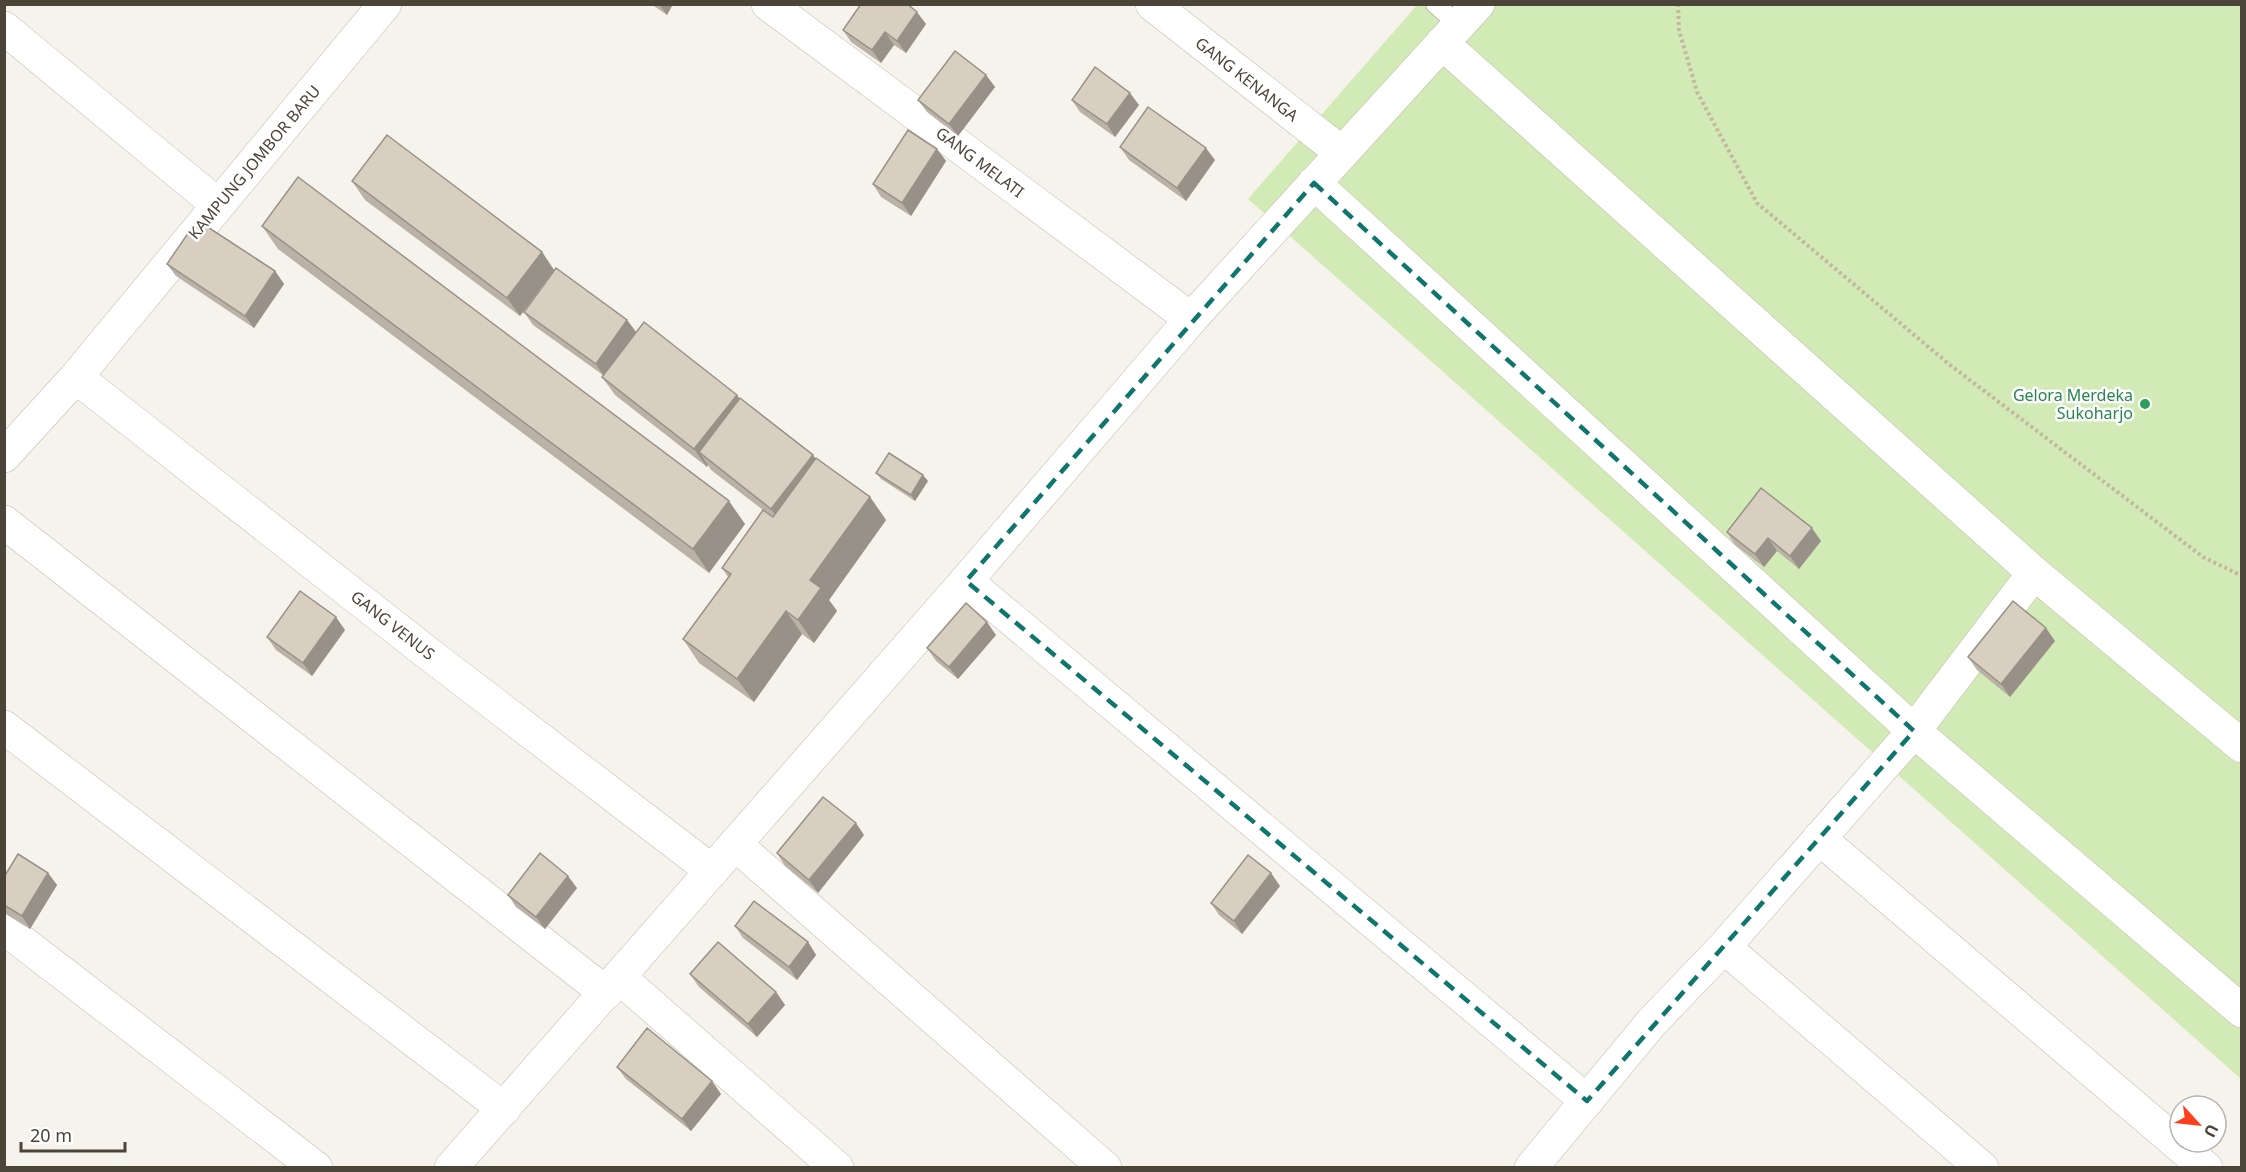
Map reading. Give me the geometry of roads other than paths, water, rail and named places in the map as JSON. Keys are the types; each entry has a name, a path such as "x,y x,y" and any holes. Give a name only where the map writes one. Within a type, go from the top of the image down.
{"street":[{"name":"KAMPUNG JOMBOR BARU","path":"4,456 76,376 385,4"},
{"name":"GANG MELATI","path":"768,4 1191,319"},
{"name":"GANG KENANGA","path":"1152,4 1342,153"},
{"path":"451,1167 966,581 1191,319 1342,153 1453,19 2034,573 2241,746"},
{"path":"4,28 218,206"},
{"path":"1314,183 1914,731 2241,1011"},
{"name":"GANG VENUS","path":"76,376 406,636 712,871"},
{"path":"4,522 612,985 837,1167"},
{"path":"1538,1165 1652,1022 1724,947 1914,731 2034,573"},
{"path":"966,581 1587,1101"},
{"path":"4,727 504,1109"},
{"path":"1819,838 2206,1167"},
{"path":"735,844 1105,1167"},
{"path":"4,928 316,1167"},
{"path":"1724,947 1982,1167"}],"place":[{"name":"Gelora Merdeka Sukoharjo","path":"2145,404"}]}
